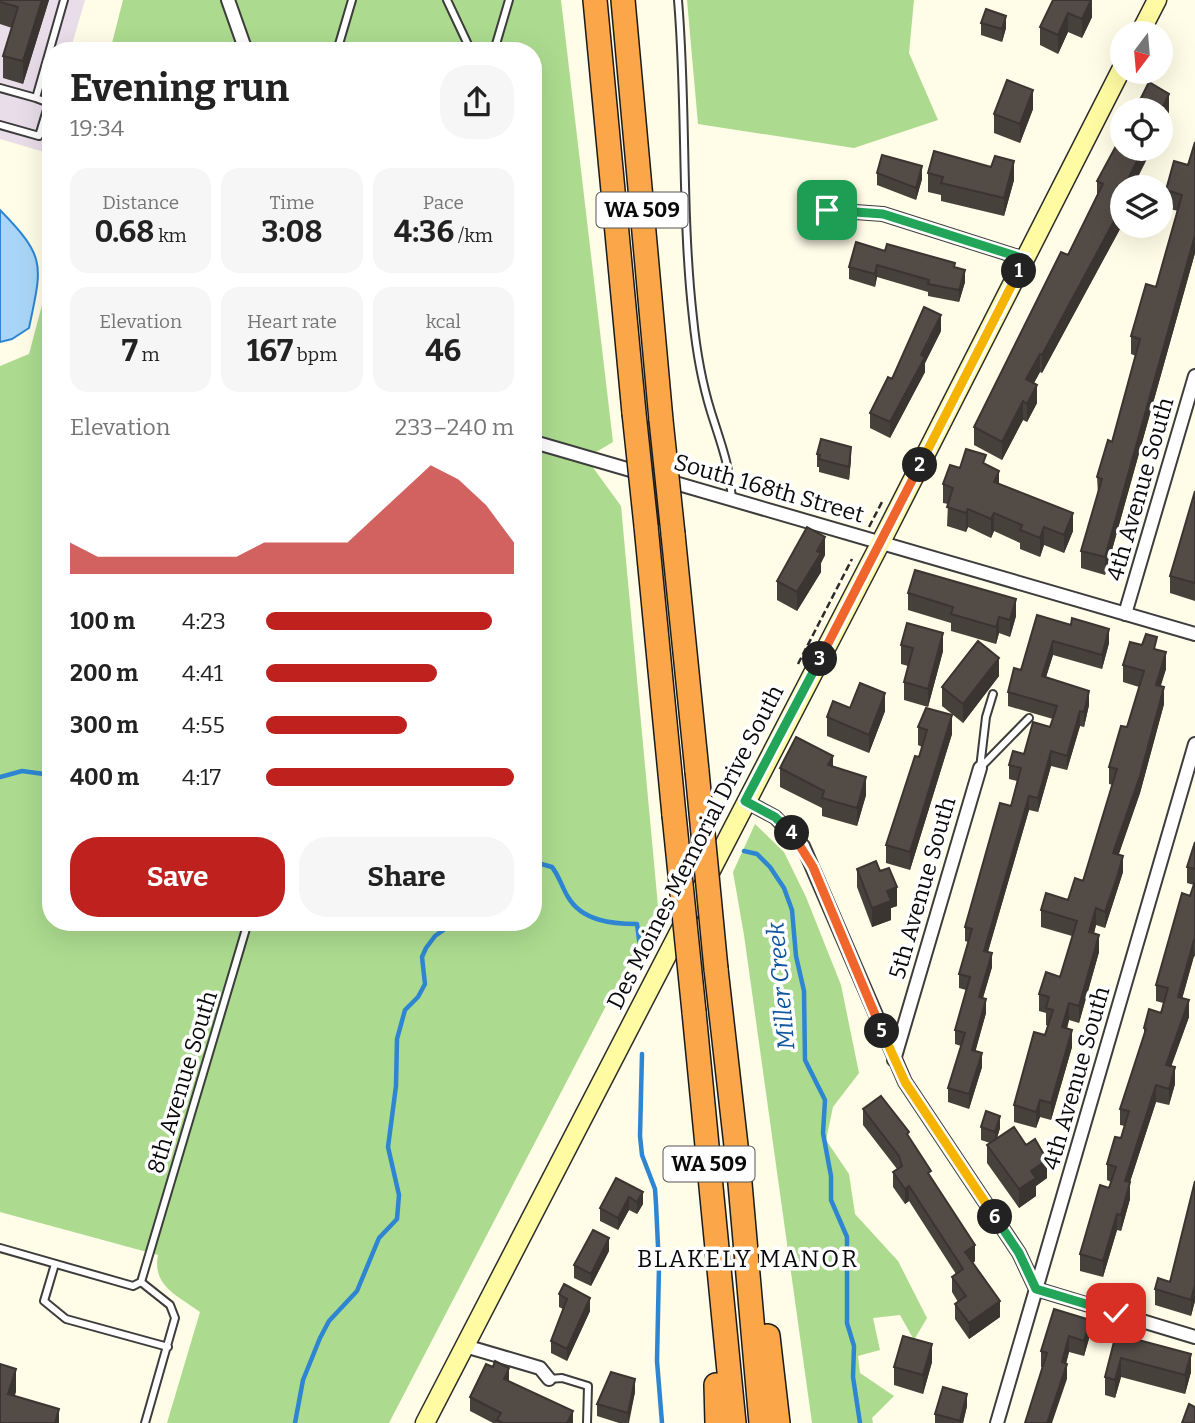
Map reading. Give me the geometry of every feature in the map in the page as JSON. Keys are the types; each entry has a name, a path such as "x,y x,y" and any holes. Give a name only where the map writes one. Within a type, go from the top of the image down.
{"highway":[{"name":"WA 509","path":"595,0 734,1423"},
{"name":"WA 509","path":"622,0 661,420 716,970 739,1171 761,1423"},
{"path":"739,1171 754,1228 778,1423"},
{"path":"717,1423 715,1355 723,1316"}],"main road":[{"path":"1146,21 1157,0"},
{"name":"Des Moines Memorial Drive South","path":"425,1423 881,542 1114,84"}],"street":[{"path":"228,0 243,42"},
{"path":"827,210 883,214 1025,259"},
{"name":"4th Avenue South","path":"1125,614 1195,376"},
{"name":"South 168th Street","path":"542,444 1195,634"},
{"name":"4th Avenue South","path":"997,1423 1195,744"},
{"name":"5th Avenue South","path":"894,1060 980,768"},
{"path":"745,801 775,817 803,846 905,1082 1019,1253 1036,1289 1195,1337"},
{"path":"465,1346 540,1368 549,1379"}],"lane":[{"path":"52,42 64,0"},
{"path":"340,42 352,0"},
{"path":"447,0 467,42"},
{"path":"497,42 509,0"},
{"path":"678,0 684,65 682,158 693,319 710,410 730,465 732,499"},
{"path":"36,98 42,77"},
{"path":"0,88 42,100"},
{"path":"0,125 39,136 42,126"},
{"path":"980,768 986,717 993,694"},
{"path":"980,768 1029,718"},
{"name":"8th Avenue South","path":"141,1282 245,931"},
{"path":"0,1248 133,1286 141,1282 161,1297 174,1313 175,1322 145,1423"},
{"path":"55,1264 44,1301 66,1319 167,1348"},
{"path":"549,1379 562,1378 588,1386 587,1423"}],"shaded area":[{"path":"0,0 85,0 73,42 42,42 42,151 0,139"}],"green space":[{"path":"123,0 561,0 613,442 586,458 621,506 658,906 389,1423 167,1423 200,1312 168,1289 159,1275 158,1255 0,1212 0,366 29,354 42,305 42,931 542,931 542,42 112,42"},
{"path":"687,0 914,0 909,53 938,120 854,148 698,124"},
{"path":"755,824 784,852 806,897 841,985 859,1073 833,1107 826,1140 849,1174 855,1214 898,1261 927,1318 914,1340 900,1315 873,1318 880,1350 858,1356 860,1373 894,1396 872,1418 873,1423 812,1423 733,872"}],"water":[{"path":"0,210 33,252 38,276 29,328 12,339 0,342"}],"building":[{"path":"0,0 42,0 23,61 3,56 18,7"},
{"path":"1053,0 1091,0 1082,19 1068,13 1058,35 1040,27"},
{"path":"986,9 1006,16 1002,29 981,23"},
{"path":"1007,80 1033,90 1020,124 994,114"},
{"path":"1148,84 1169,94 1167,98 1141,98"},
{"path":"1195,142 1195,235 1105,557 1081,551 1102,479 1097,477 1108,440 1112,442 1140,339 1131,336 1146,284 1156,287 1170,238 1173,238 1173,227 1182,195 1173,192 1173,175 1170,175 1174,161 1188,165"},
{"path":"934,151 991,167 995,156 1014,161 1004,198 941,183 943,177 928,173"},
{"path":"882,155 922,166 916,188 877,173"},
{"path":"1110,157 1110,161 1137,161 1130,175 1110,175 1110,229 1042,355 1040,354 1026,379 1037,385 1027,404 1023,401 1002,442 974,427 1061,252 1068,255 1103,184 1097,181"},
{"path":"856,242 885,251 887,244 955,263 954,267 965,270 959,290 928,284 929,280 877,265 875,274 849,267"},
{"path":"924,307 941,315 921,355 925,357 890,422 870,413 888,377 892,379"},
{"path":"821,439 851,447 849,467 819,459 820,455 817,454"},
{"path":"966,449 986,455 983,463 999,471 994,482 1073,513 1064,535 1044,527 1040,538 1020,530 1022,525 994,513 991,519 968,509 966,513 947,507 953,488 943,484 950,465 960,468"},
{"path":"1195,491 1195,583 1170,576"},
{"path":"807,527 825,537 817,551 821,553 797,592 777,581"},
{"path":"915,570 1016,599 1010,620 999,617 996,627 951,614 953,607 908,593"},
{"path":"1037,615 1071,625 1072,618 1109,629 1102,655 1053,641 1042,676 1089,691 1084,712 1080,711 1067,756 1051,751 1038,798 1029,796 984,951 992,953 979,997 986,999 972,1050 982,1053 969,1094 948,1088 965,1033 955,1030 970,977 959,974 972,929 965,927 1000,803 1011,806 1021,768 1009,765 1013,751 1024,754 1033,722 1050,727 1057,706 1008,692 1014,668 1021,670"},
{"path":"907,623 943,633 928,689 904,682 913,648 901,645"},
{"path":"1146,634 1157,637 1154,649 1166,652 1156,685 1164,687 1140,776 1113,853 1123,856 1117,877 1105,912 1096,908 1089,932 1099,935 1079,1006 1069,1003 1062,1027 1072,1030 1051,1103 1040,1100 1036,1112 1014,1105 1034,1032 1045,1035 1053,1010 1046,1008 1049,997 1039,994 1046,972 1060,977 1077,921 1041,910 1046,893 1068,900 1075,878 1083,881 1117,769 1109,767 1121,726 1127,727 1144,671 1123,665 1130,642 1142,645"},
{"path":"978,641 999,658 963,704 942,687"},
{"path":"860,683 885,693 869,735 827,717 833,701 850,708"},
{"path":"926,708 952,715 910,852 886,845 915,756 919,757 927,730 918,727"},
{"path":"796,737 833,756 828,765 866,777 857,808 822,798 824,791 780,768"},
{"path":"1195,842 1195,869 1187,867"},
{"path":"876,861 880,871 889,868 897,887 887,891 891,901 872,908 857,869"},
{"path":"1195,881 1195,940 1178,997 1189,1000 1166,1065 1175,1067 1169,1089 1156,1085 1125,1181 1130,1182 1121,1215 1117,1214 1103,1261 1080,1254 1100,1185 1109,1188 1116,1167 1107,1164 1115,1137 1121,1138 1129,1111 1120,1109 1146,1029 1144,1028 1149,1009 1161,1013 1168,988 1156,985 1182,893 1190,896"},
{"path":"881,1096 909,1132 907,1134 931,1171 928,1173 975,1245 965,1252 1000,1301 969,1323 955,1304 966,1296 952,1277 963,1269 909,1186 905,1189 893,1172 902,1166 899,1156 863,1109"},
{"path":"986,1111 1000,1116 995,1132 981,1127"},
{"path":"1014,1127 1026,1145 1035,1139 1047,1160 1031,1171 1036,1178 1019,1189 987,1145"},
{"path":"616,1178 643,1192 637,1202 629,1197 618,1218 600,1208"},
{"path":"1195,1181 1195,1285 1191,1300 1155,1289 1158,1278 1170,1282"},
{"path":"593,1230 609,1238 591,1274 574,1265"},
{"path":"564,1284 590,1298 567,1349 551,1341 567,1299 559,1294"},
{"path":"1054,1309 1090,1320 1084,1341 1069,1336 1062,1362 1067,1364 1047,1423 1025,1423 1047,1353 1041,1351"},
{"path":"1116,1334 1191,1354 1185,1375 1121,1358 1115,1380 1105,1377"},
{"path":"903,1336 932,1344 923,1375 894,1367"},
{"path":"495,1361 509,1368 504,1379 573,1411 567,1423 503,1423 497,1420 501,1413 470,1397 486,1364 493,1367"},
{"path":"0,1364 16,1369 8,1394 59,1409 55,1423 0,1423"},
{"path":"611,1372 635,1379 628,1413 597,1404"},
{"path":"943,1387 967,1394 960,1421 935,1414"},
{"path":"1189,1404 1195,1407 1195,1423 1182,1423"}],"waterway":[{"name":"Miller Creek","path":"0,777 22,771 42,774"},
{"name":"Miller Creek","path":"744,851 757,854 770,867 784,888 792,910 796,956 804,991 805,1060 825,1100 823,1133 831,1176 831,1200 847,1237 847,1323 854,1346 853,1377 860,1423"},
{"name":"Miller Creek","path":"542,864 552,867 568,897 581,911 598,920 637,924 642,963"},
{"path":"295,1423 303,1380 320,1338 329,1321 357,1291 379,1238 397,1219 399,1195 388,1147 396,1086 397,1039 405,1010 418,997 425,984 422,957 435,936 442,931"},
{"path":"642,1054 640,1136 642,1155 655,1189 659,1267 657,1361 662,1423"}],"district":[{"name":"BLAKELY MANOR","path":"748,1259"}],"route":[{"path":"827,210 883,214 1025,259 745,801 775,817 803,846 905,1082 1019,1253 1036,1289 1116,1313"}]}
